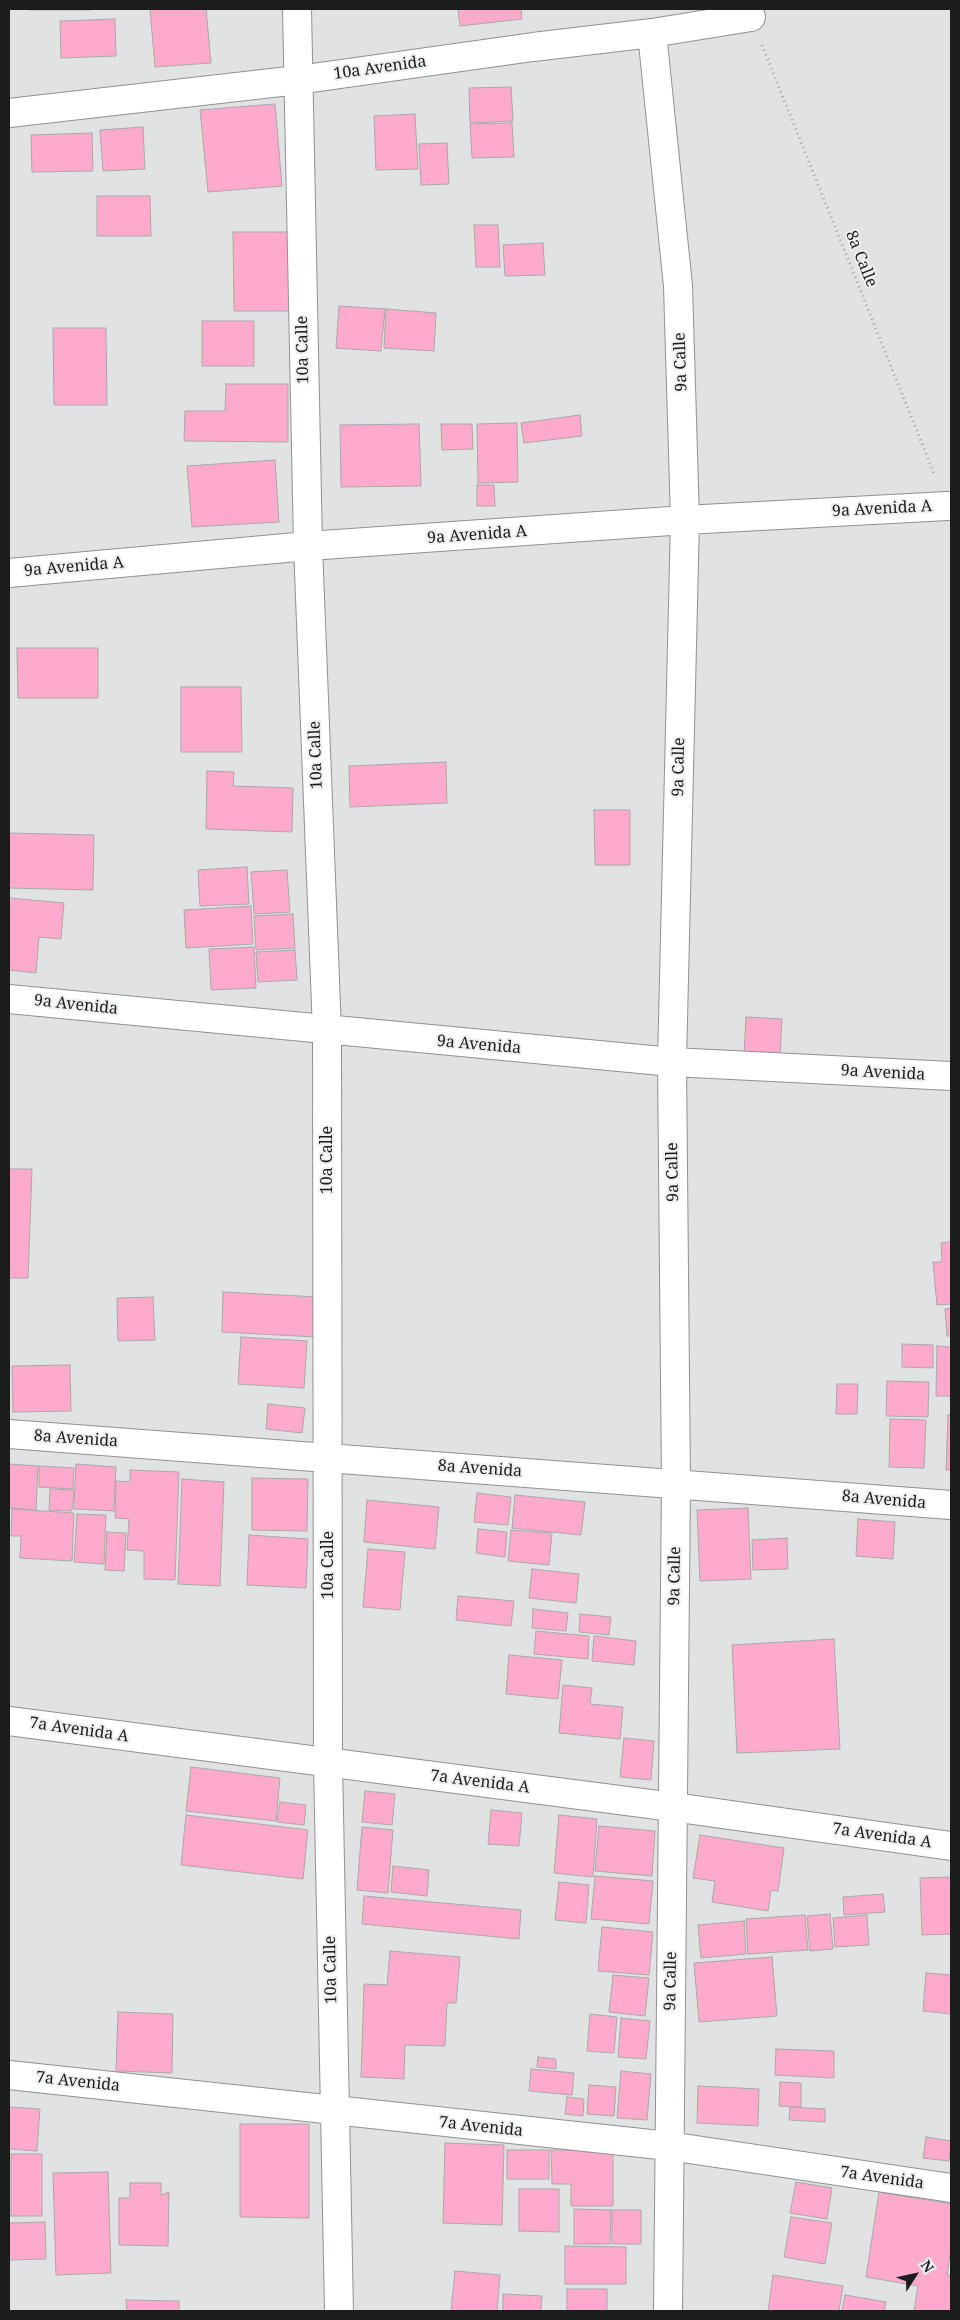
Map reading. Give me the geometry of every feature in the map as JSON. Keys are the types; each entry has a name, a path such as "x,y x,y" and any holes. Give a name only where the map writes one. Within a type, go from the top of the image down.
{"street":[{"name":"10a Calle","path":"297,9 308,546 327,1030 328,1763 339,2311"},
{"name":"10a Avenida","path":"9,113 298,80 533,47 652,33 751,17"},
{"name":"9a Calle","path":"652,33 678,286 685,520 672,1062 676,1483 668,2311"},
{"name":"9a Avenida A","path":"9,573 308,546 685,520 947,506"},
{"name":"9a Avenida","path":"9,999 672,1062 951,1076"},
{"name":"8a Avenida","path":"9,1434 951,1505"},
{"name":"7a Avenida A","path":"9,1721 673,1807 951,1846"},
{"name":"7a Avenida","path":"9,2075 669,2146 951,2188"}],"path":[{"name":"8a Calle","path":"751,17 947,506"}],"building":[{"path":"92,9 92,10 28,10"},
{"path":"150,9 206,9 211,63 155,67"},
{"path":"458,9 521,9 522,19 460,26"},
{"path":"115,19 116,56 61,58 60,21"},
{"path":"511,87 513,121 470,123 469,88"},
{"path":"275,104 282,186 208,192 200,110"},
{"path":"415,114 418,169 376,170 374,116"},
{"path":"512,123 514,157 472,158 470,124"},
{"path":"143,127 145,169 103,171 100,130"},
{"path":"92,133 93,171 32,172 31,135"},
{"path":"447,143 449,184 421,185 419,144"},
{"path":"97,196 150,196 151,236 97,236"},
{"path":"474,225 498,225 500,267 476,267"},
{"path":"233,232 289,232 290,311 234,311"},
{"path":"543,243 545,275 505,276 503,245"},
{"path":"339,306 385,309 381,351 336,348"},
{"path":"386,309 436,313 434,351 384,348"},
{"path":"202,321 254,321 254,366 202,366"},
{"path":"53,328 106,328 107,405 54,405"},
{"path":"226,384 288,384 288,442 184,441 185,411 225,411"},
{"path":"580,415 582,436 524,443 521,423"},
{"path":"517,423 518,482 478,483 477,424"},
{"path":"419,424 421,486 341,487 340,425"},
{"path":"441,424 472,424 473,449 442,450"},
{"path":"275,460 279,522 192,527 187,466"},
{"path":"477,485 494,485 495,506 477,506"},
{"path":"17,648 98,648 98,698 18,698"},
{"path":"181,687 241,687 242,752 181,752"},
{"path":"446,762 447,803 350,807 349,766"},
{"path":"207,771 234,772 233,786 293,788 292,832 206,829"},
{"path":"594,810 630,810 630,865 595,865"},
{"path":"9,833 94,835 93,890 9,888"},
{"path":"247,867 249,904 200,906 198,870"},
{"path":"287,870 290,912 254,914 251,872"},
{"path":"9,898 64,903 61,939 39,937 36,973 9,970"},
{"path":"251,906 253,944 186,948 184,910"},
{"path":"293,914 295,948 256,950 254,916"},
{"path":"254,947 256,988 211,990 209,949"},
{"path":"295,950 297,980 258,982 256,952"},
{"path":"746,1017 782,1019 780,1058 744,1055"},
{"path":"9,1169 32,1169 28,1278 9,1278"},
{"path":"951,1242 951,1304 937,1305 933,1262 942,1262 941,1243"},
{"path":"223,1292 317,1297 316,1337 222,1332"},
{"path":"153,1297 155,1340 118,1341 117,1298"},
{"path":"951,1308 951,1336 947,1336 945,1309"},
{"path":"241,1337 307,1341 304,1388 238,1384"},
{"path":"902,1344 933,1345 933,1368 902,1367"},
{"path":"937,1346 951,1347 951,1396 936,1396"},
{"path":"70,1365 71,1411 13,1412 12,1366"},
{"path":"887,1381 929,1382 928,1417 886,1416"},
{"path":"837,1384 858,1384 857,1414 836,1414"},
{"path":"268,1404 305,1408 302,1433 266,1429"},
{"path":"948,1415 951,1415 951,1470 946,1470"},
{"path":"890,1419 926,1420 924,1468 889,1467"},
{"path":"9,1464 38,1466 36,1510 9,1508"},
{"path":"76,1464 116,1467 114,1511 74,1509"},
{"path":"39,1466 74,1468 73,1489 39,1487"},
{"path":"130,1470 179,1472 175,1580 144,1579 144,1551 127,1550 129,1519 115,1518 116,1481 130,1482"},
{"path":"252,1478 308,1479 307,1531 252,1530"},
{"path":"182,1479 224,1482 220,1586 178,1584"},
{"path":"50,1489 74,1490 72,1511 49,1510"},
{"path":"477,1493 511,1497 508,1525 474,1522"},
{"path":"515,1495 585,1502 581,1535 512,1528"},
{"path":"367,1500 439,1507 435,1549 364,1542"},
{"path":"748,1508 751,1579 700,1581 697,1510"},
{"path":"12,1509 74,1513 72,1561 20,1558 21,1536 11,1536"},
{"path":"77,1514 106,1515 104,1564 74,1562"},
{"path":"858,1519 895,1522 893,1559 856,1556"},
{"path":"478,1529 507,1532 505,1557 476,1553"},
{"path":"511,1530 552,1533 549,1565 508,1561"},
{"path":"107,1532 126,1533 124,1571 105,1570"},
{"path":"249,1535 308,1539 306,1588 247,1585"},
{"path":"787,1538 788,1569 753,1570 752,1540"},
{"path":"368,1549 405,1552 400,1610 363,1607"},
{"path":"532,1569 579,1574 576,1603 529,1598"},
{"path":"458,1596 514,1601 511,1626 456,1620"},
{"path":"533,1609 568,1613 566,1631 532,1628"},
{"path":"580,1614 611,1617 609,1635 579,1632"},
{"path":"536,1631 589,1636 588,1659 534,1654"},
{"path":"594,1636 636,1641 634,1665 592,1661"},
{"path":"834,1639 840,1749 737,1753 732,1645"},
{"path":"509,1655 562,1660 558,1699 506,1694"},
{"path":"563,1685 592,1688 590,1704 623,1707 620,1739 559,1733"},
{"path":"624,1738 654,1741 651,1780 620,1777"},
{"path":"191,1767 280,1778 276,1821 186,1811"},
{"path":"365,1791 395,1794 392,1825 362,1822"},
{"path":"280,1802 306,1805 304,1825 277,1822"},
{"path":"491,1810 522,1813 519,1846 488,1844"},
{"path":"186,1815 308,1830 303,1879 181,1865"},
{"path":"559,1815 597,1819 593,1877 554,1873"},
{"path":"599,1826 655,1831 652,1876 595,1871"},
{"path":"362,1827 393,1830 388,1893 357,1890"},
{"path":"700,1835 784,1848 778,1891 771,1890 768,1911 712,1902 715,1881 693,1878"},
{"path":"393,1866 429,1870 427,1896 391,1892"},
{"path":"595,1876 653,1881 649,1924 591,1919"},
{"path":"951,1877 951,1934 922,1935 920,1878"},
{"path":"559,1882 589,1885 586,1923 555,1920"},
{"path":"883,1894 885,1912 844,1915 843,1897"},
{"path":"364,1896 521,1910 519,1939 362,1924"},
{"path":"830,1914 833,1949 810,1951 807,1916"},
{"path":"805,1915 808,1950 748,1954 746,1919"},
{"path":"867,1915 869,1945 835,1947 833,1918"},
{"path":"744,1921 746,1954 701,1958 698,1925"},
{"path":"602,1927 653,1932 649,1975 598,1971"},
{"path":"390,1951 460,1957 456,2003 447,2003 445,2046 405,2045 404,2079 361,2077 364,1984 387,1985"},
{"path":"772,1957 777,2016 699,2022 694,1963"},
{"path":"926,1973 951,1975 951,2014 923,2011"},
{"path":"613,1975 649,1978 645,2016 609,2012"},
{"path":"118,2012 173,2014 172,2073 116,2071"},
{"path":"590,2014 617,2017 614,2053 587,2051"},
{"path":"621,2018 650,2021 646,2059 618,2057"},
{"path":"776,2049 834,2051 834,2078 775,2075"},
{"path":"538,2057 556,2059 556,2069 537,2067"},
{"path":"531,2069 574,2073 572,2095 529,2091"},
{"path":"621,2071 651,2074 647,2120 617,2118"},
{"path":"780,2082 801,2083 801,2107 779,2106"},
{"path":"589,2085 616,2087 614,2116 587,2114"},
{"path":"698,2086 759,2089 758,2126 697,2123"},
{"path":"567,2097 584,2099 583,2116 565,2114"},
{"path":"9,2107 40,2109 37,2151 9,2149"},
{"path":"790,2107 825,2109 825,2122 789,2120"},
{"path":"240,2124 309,2124 309,2218 240,2217"},
{"path":"926,2137 951,2141 949,2161 923,2158"},
{"path":"445,2143 504,2145 502,2225 443,2223"},
{"path":"507,2150 549,2150 549,2179 507,2179"},
{"path":"551,2150 613,2150 613,2206 571,2206 571,2184 552,2184"},
{"path":"11,2154 42,2154 42,2216 11,2216"},
{"path":"108,2172 111,2273 56,2275 53,2173"},
{"path":"796,2182 832,2188 827,2219 790,2213"},
{"path":"130,2183 161,2183 161,2195 169,2192 168,2246 119,2245 119,2198 130,2198"},
{"path":"519,2189 559,2189 559,2232 519,2231"},
{"path":"879,2192 951,2204 951,2248 947,2275 951,2276 951,2311 914,2311 918,2286 866,2277"},
{"path":"574,2209 611,2210 610,2244 574,2244"},
{"path":"612,2210 641,2210 641,2244 612,2244"},
{"path":"791,2217 832,2223 825,2264 784,2257"},
{"path":"45,2222 46,2259 9,2260 9,2223"},
{"path":"565,2246 626,2247 626,2284 565,2284"},
{"path":"455,2271 500,2275 497,2311 451,2311"},
{"path":"773,2275 843,2286 839,2311 768,2311"},
{"path":"567,2289 607,2289 607,2311 567,2311"},
{"path":"503,2294 542,2296 541,2311 503,2311"},
{"path":"845,2295 886,2302 884,2311 842,2311"},
{"path":"126,2300 179,2301 179,2311 127,2311"}]}
